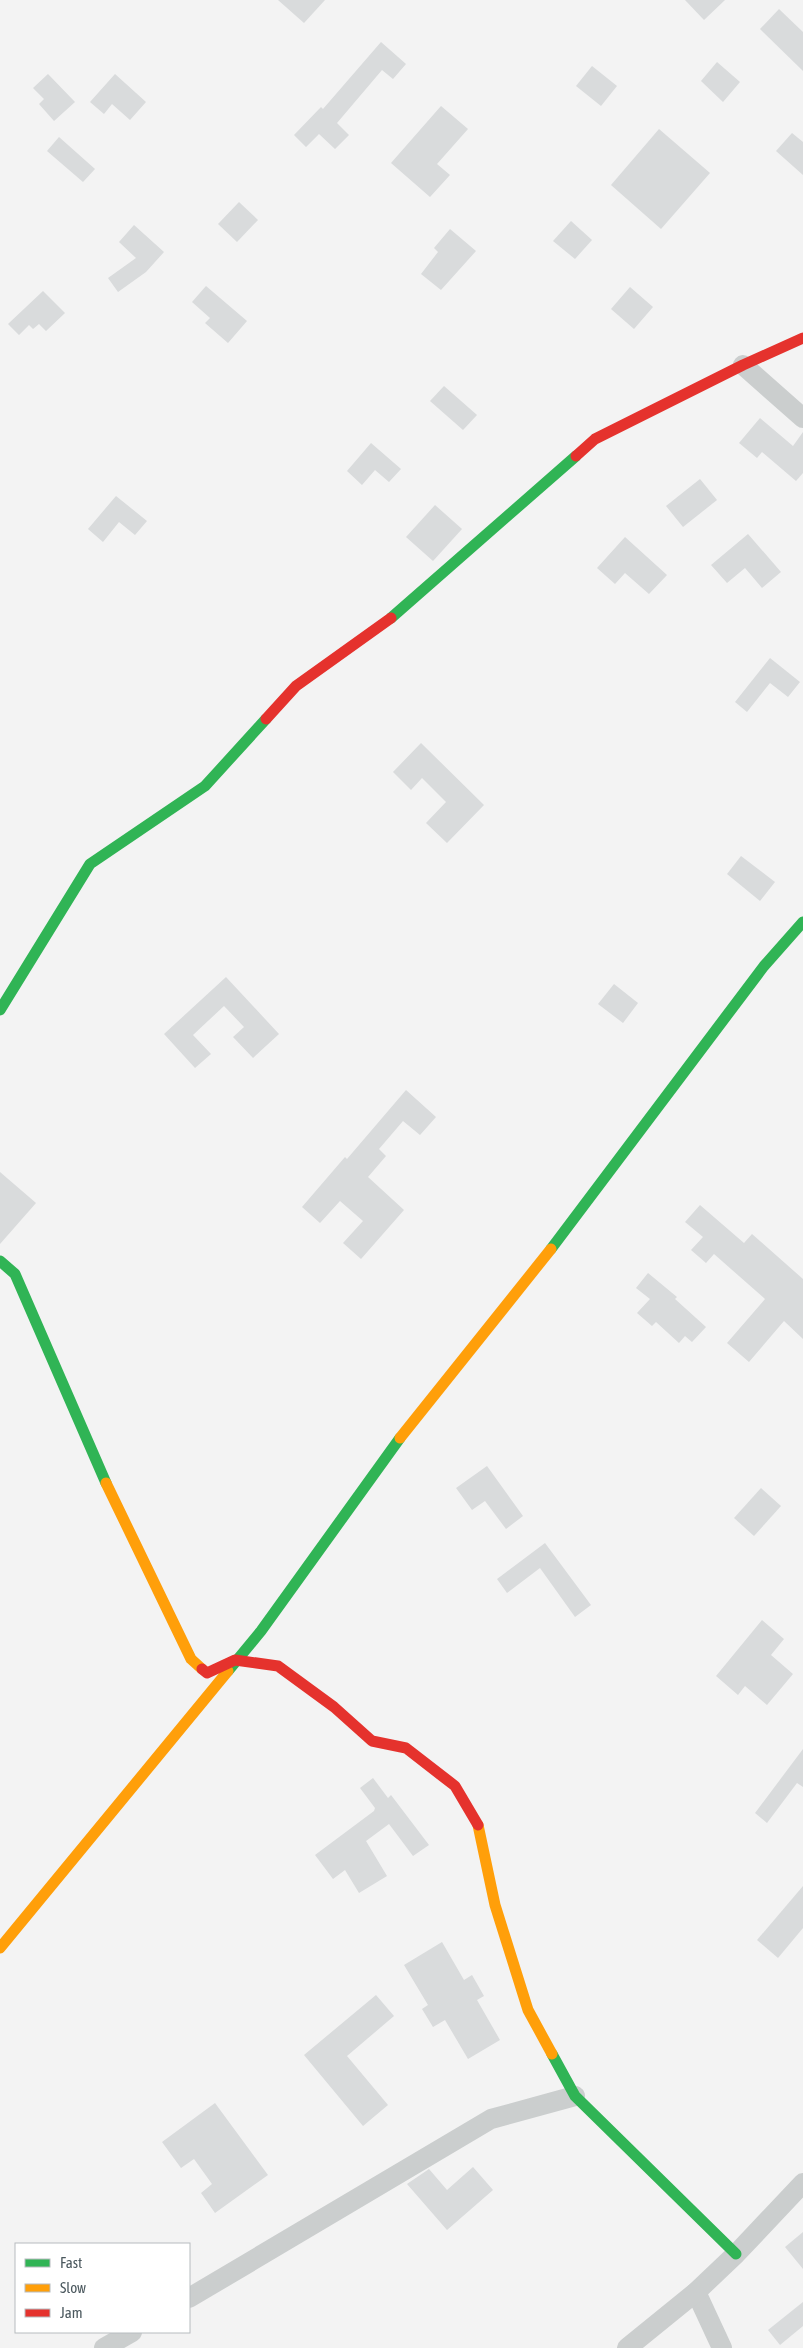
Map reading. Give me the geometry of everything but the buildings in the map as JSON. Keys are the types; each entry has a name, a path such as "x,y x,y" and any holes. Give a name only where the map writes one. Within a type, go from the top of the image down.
{"street":[{"path":"0,1010 90,864 205,786 296,686 391,618 595,439 742,365 803,338"},
{"path":"742,365 803,418"},
{"path":"0,1948 235,1660 261,1631 382,1460 572,1222 764,966 803,922"},
{"path":"0,1261 15,1274 98,1465 191,1659 207,1673 235,1660 278,1666 334,1706 372,1741 406,1748 455,1786 478,1826 495,1905 528,2010 575,2096 736,2254"},
{"path":"190,2297 491,2119 575,2096"},
{"path":"627,2348 696,2292 736,2254 803,2183"},
{"path":"696,2292 722,2348"},
{"path":"104,2348 130,2333"}],"traffic: fast":[{"path":"391,618 576,456"},
{"path":"0,1010 90,864 205,786 266,719"},
{"path":"551,1249 764,966 803,922"},
{"path":"0,1261 15,1274 106,1483"},
{"path":"228,1671 261,1631 400,1438"},
{"path":"552,2054 575,2096 736,2254"}],"traffic: slow":[{"path":"400,1438 551,1249"},
{"path":"106,1483 191,1659 202,1669"},
{"path":"0,1948 228,1671"},
{"path":"478,1825 495,1905 528,2010 552,2054"}],"traffic: jam":[{"path":"576,456 595,439 743,365 803,338"},
{"path":"266,719 296,686 391,618"},
{"path":"202,1669 207,1673 235,1660 278,1666 334,1707 372,1741 406,1748 455,1786 478,1825"}]}
